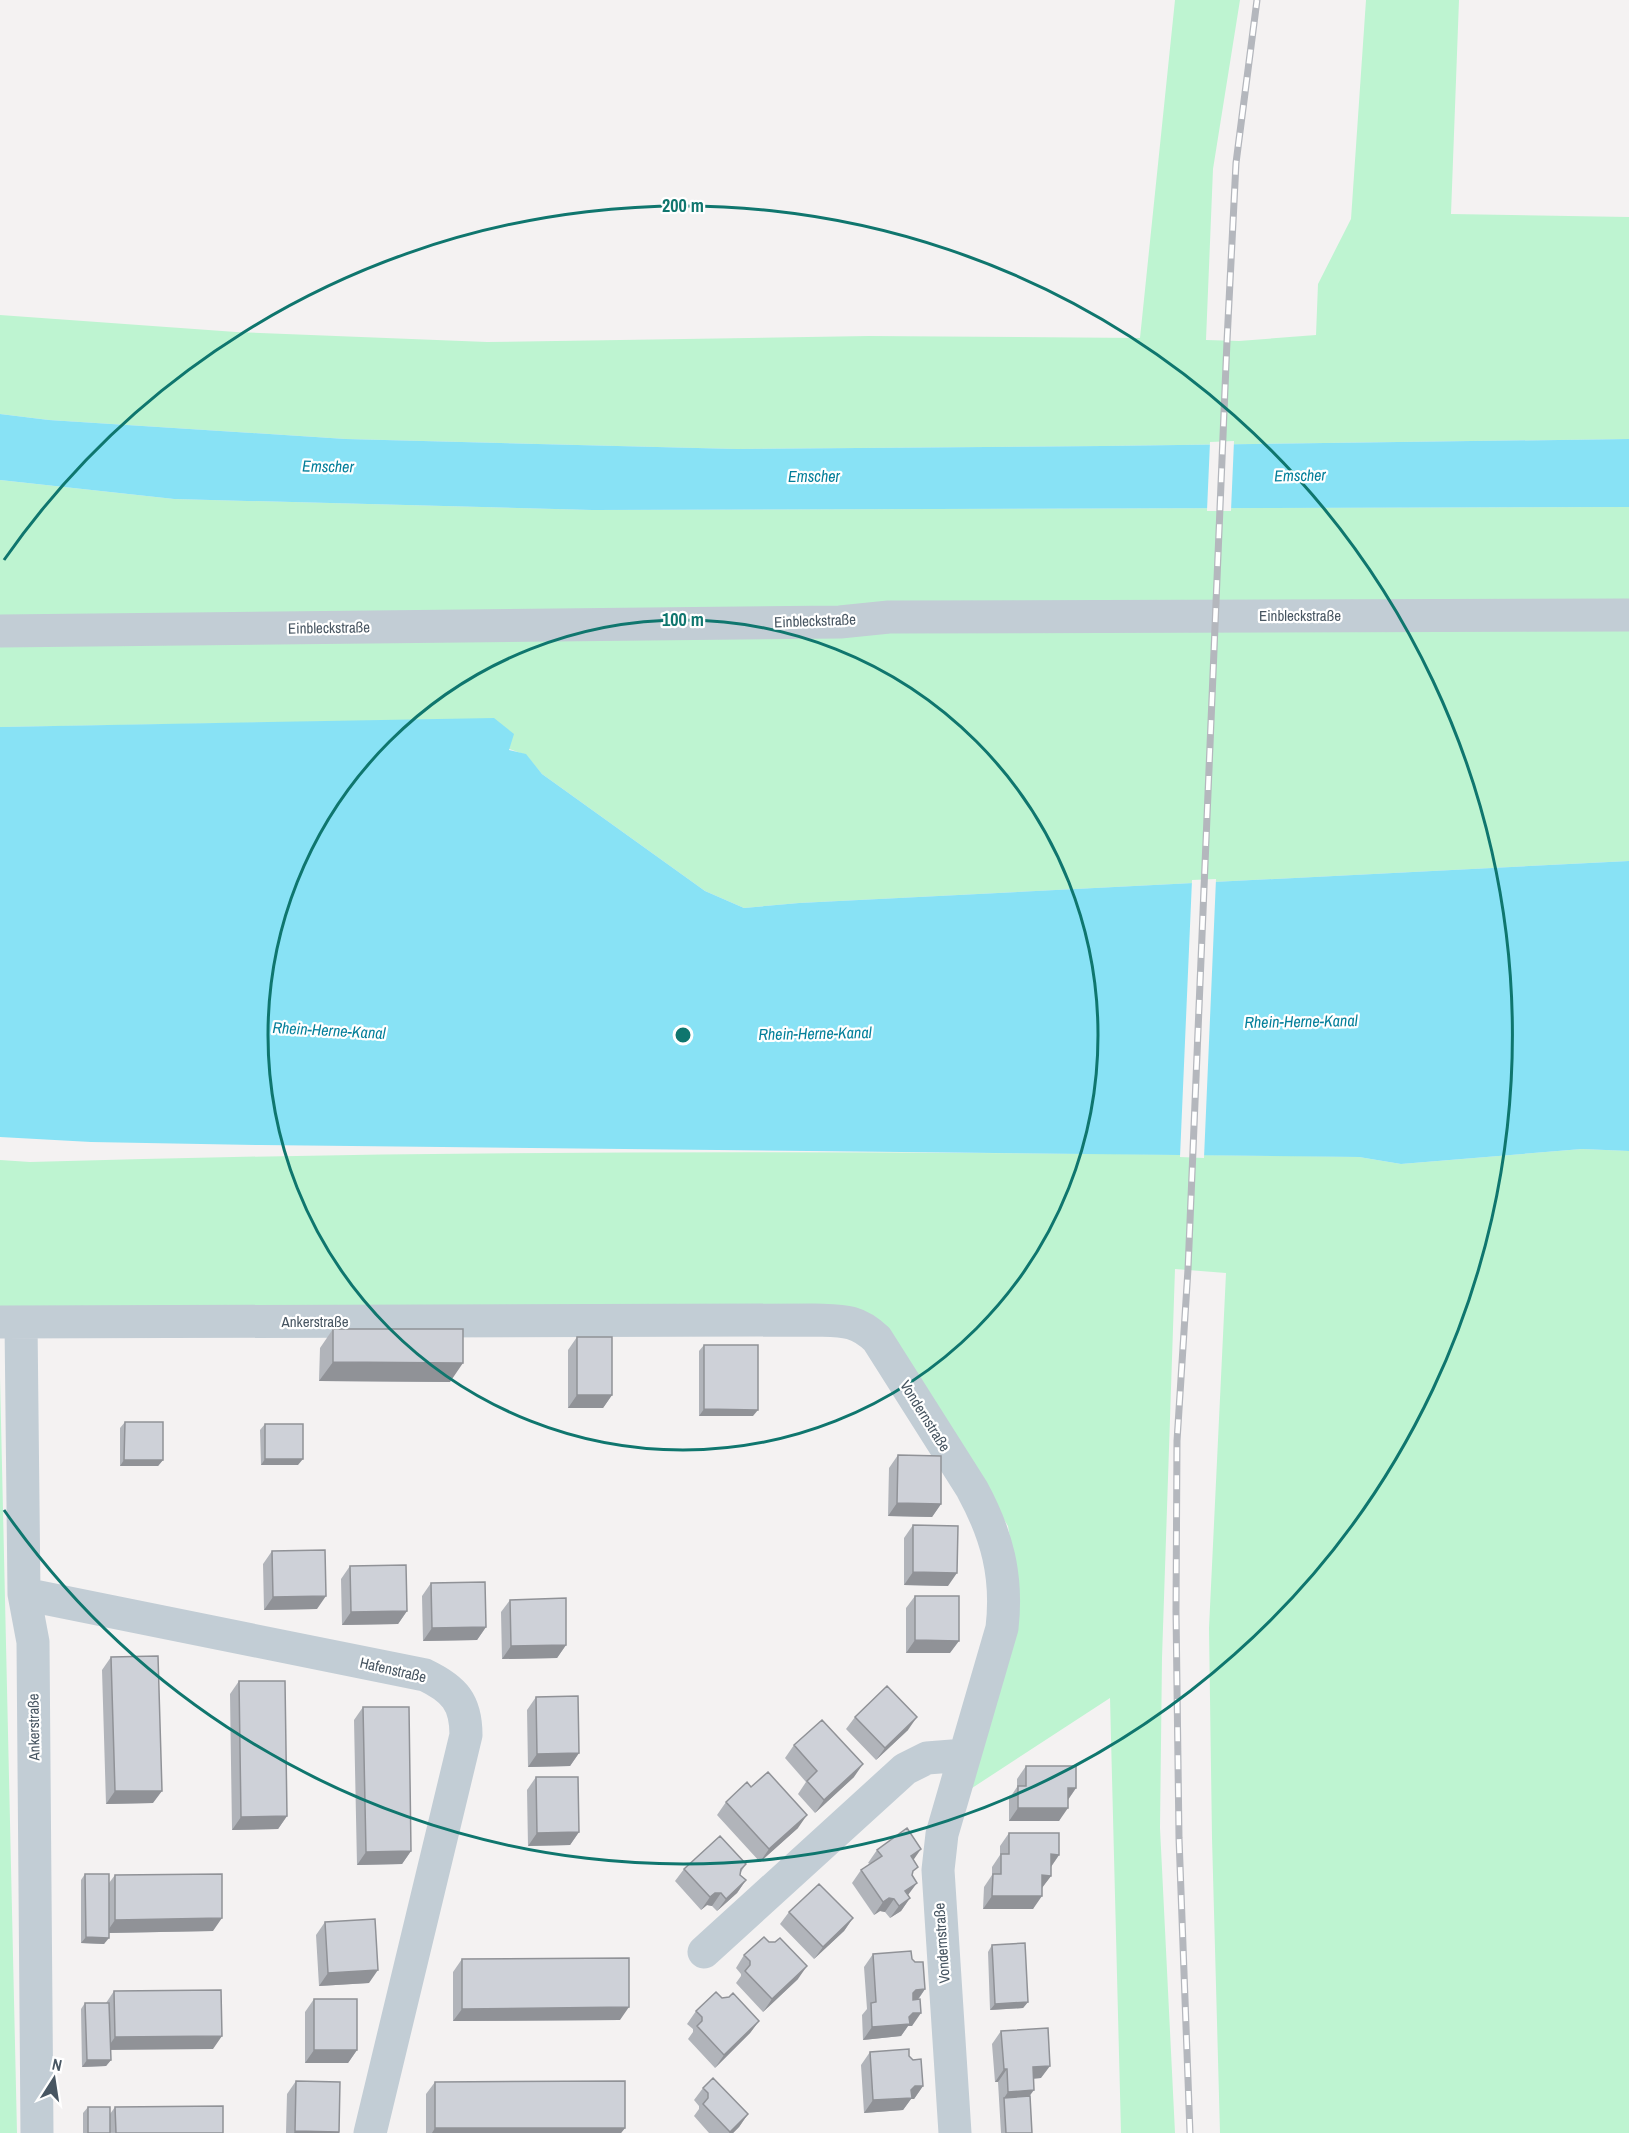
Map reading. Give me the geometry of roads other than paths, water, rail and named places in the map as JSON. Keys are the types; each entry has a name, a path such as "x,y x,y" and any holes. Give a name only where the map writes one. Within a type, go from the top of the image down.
{"street":[{"name":"Einbleckstraße","path":"0,631 840,622 889,617 1629,615"},
{"name":"Ankerstraße","path":"38,2133 33,1642 24,1594 11,1322 609,1321"},
{"name":"Vondernstraße","path":"609,1321 849,1321 865,1327 877,1339 972,1489 993,1532 1005,1604 1002,1628 942,1834 938,1870 954,2133"},
{"name":"Hafenstraße","path":"24,1594 425,1675 440,1682 460,1701 464,1713 466,1735 370,2133"},
{"path":"704,1952 904,1769 927,1758 964,1755"}],"water":[{"name":"Emscher","path":"0,414 49,420 346,439 737,449 1629,439 1629,507 592,510 174,499 0,480"},
{"name":"Rhein-Herne-Kanal","path":"494,718 514,734 509,750 526,754 542,774 705,891 744,908 799,903 1629,861 1629,1151 1582,1149 1401,1164 1359,1157 261,1145 91,1142 0,1137 0,727"}],"railway":[{"path":"1190,2133 1179,1838 1176,1611 1177,1441 1188,1269 1236,163 1257,0"}]}
